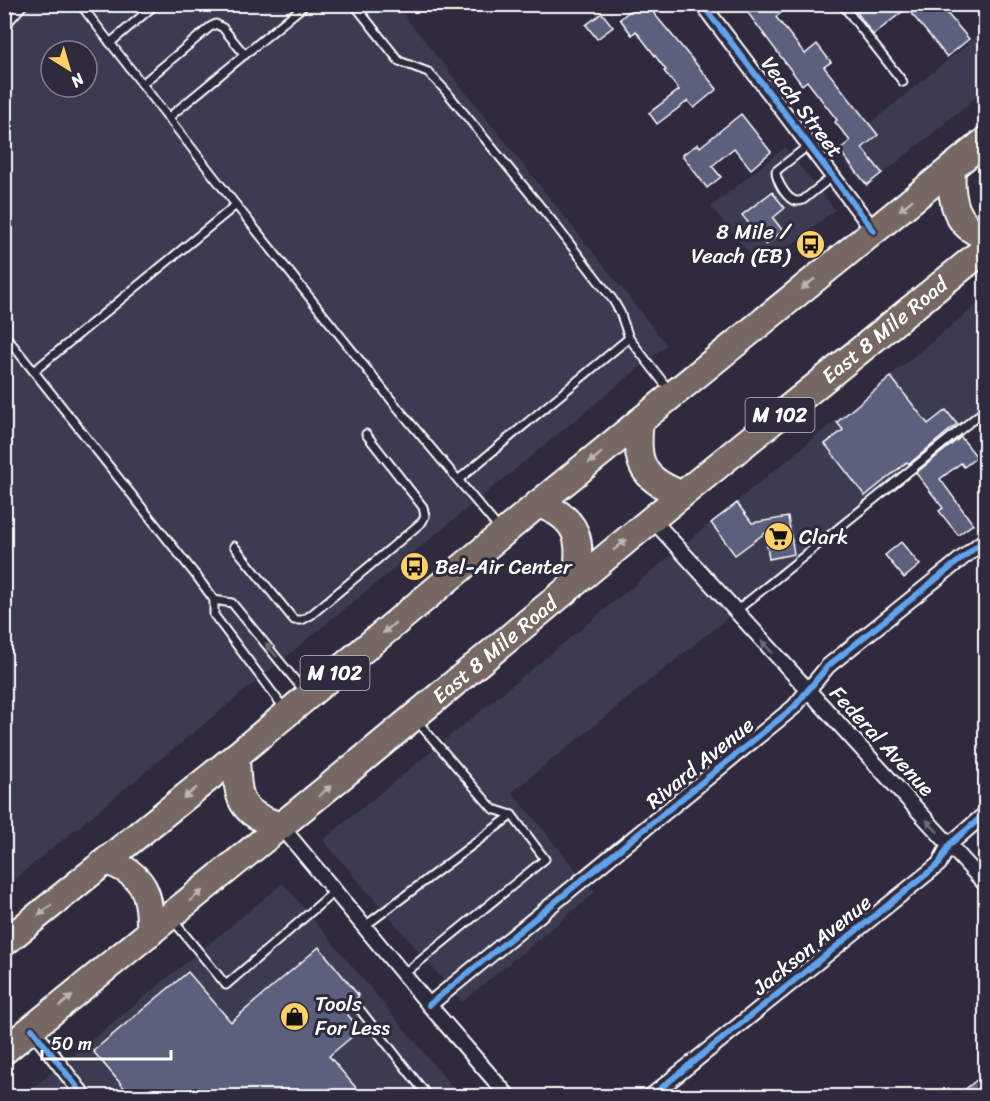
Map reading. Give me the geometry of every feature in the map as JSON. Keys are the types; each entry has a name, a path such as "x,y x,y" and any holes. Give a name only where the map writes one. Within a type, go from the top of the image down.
{"highway":[{"name":"M 102","path":"4,943 236,756 538,504 986,140"},
{"path":"952,168 951,188 957,212 969,228 986,236"},
{"name":"East 8 Mile Road","path":"4,1051 414,717 681,494 986,248"},
{"path":"640,421 638,441 642,465 654,482 681,494"},
{"path":"538,504 561,514 575,532 580,558 574,582"},
{"path":"236,756 237,783 246,808 253,815 281,826"},
{"path":"107,861 122,866 139,879 148,899 150,933"}],"street":[{"name":"Veach Street","path":"702,4 874,231"},
{"path":"981,4 986,10"},
{"name":"Federal Avenue","path":"652,519 986,885"},
{"name":"Rivard Avenue","path":"429,1005 794,707 828,666 986,540"},
{"name":"Jackson Avenue","path":"651,1096 939,864 949,845 986,813"},
{"path":"281,826 429,1005 508,1096"},
{"path":"32,1029 84,1096"}],"lane":[{"path":"4,27 24,4"},
{"path":"80,4 397,407 503,533"},
{"path":"110,43 156,4"},
{"path":"168,118 306,4"},
{"path":"354,4 399,61 428,72 553,222 613,300 629,338 673,394"},
{"path":"842,4 903,82"},
{"path":"142,84 216,24 223,28 245,55"},
{"path":"809,145 776,171 778,182 792,200 797,201 803,200 833,176"},
{"path":"34,371 236,205"},
{"path":"4,334 162,531 214,600 214,615 287,713"},
{"path":"458,480 629,338"},
{"path":"736,611 986,409"},
{"path":"234,546 294,620 302,621 422,522 425,516 423,507 366,434"},
{"path":"214,600 232,603 308,696"},
{"path":"404,974 545,859 512,815 493,809 414,717"},
{"path":"365,926 512,815"},
{"path":"170,917 226,985 335,891"},
{"path":"361,1011 427,1096"}],"shaded area":[{"path":"5,5 396,5 667,345 5,887"},
{"path":"981,33 985,38 985,90 866,188 836,151"},
{"path":"785,147 835,210 762,269 711,207"},
{"path":"985,298 985,410 512,792 595,893 462,1002 323,840"},
{"path":"283,883 460,1096 23,1096"}],"building":[{"path":"638,4 646,4 717,89 694,108 688,101 657,124 649,113 679,90 636,31 632,35 620,19"},
{"path":"759,4 792,4 776,17 805,54 817,44 831,62 824,67 878,135 862,148 882,173 867,185 839,150 850,141 835,122 837,120 807,81 802,85 748,13"},
{"path":"851,4 939,4 969,39 947,57 907,8 873,35"},
{"path":"602,13 613,27 597,39 586,25"},
{"path":"741,114 771,152 751,169 734,148 712,166 721,177 707,188 682,155 698,144 700,147"},
{"path":"772,192 785,208 773,218 783,231 766,245 742,215"},
{"path":"891,377 928,424 946,410 957,424 909,464 907,462 865,496 825,444 843,430 837,422"},
{"path":"961,437 977,457 964,467 961,463 940,479 973,524 958,535 939,511 943,508 916,473"},
{"path":"737,503 752,523 788,517 794,554 769,559 765,533 735,555 711,523"},
{"path":"901,542 920,565 904,578 885,555"},
{"name":"Tools For Less","path":"319,947 359,996 344,1010 360,1030 329,1056 363,1096 131,1096 93,1051 188,972 231,1022"},
{"path":"986,1074 986,1096 957,1096 979,1078"}],"cycle path":[{"path":"702,4 874,231"},
{"path":"429,1005 794,707 828,666 986,539"},
{"path":"651,1096 939,864 949,845 986,813"},
{"path":"32,1029 84,1096"}],"place":[{"name":"8 Mile / Veach (EB)","path":"811,244"},
{"name":"Clark","path":"778,537"},
{"name":"Bel-Air Center","path":"414,567"},
{"name":"Tools For Less","path":"294,1016"}]}
